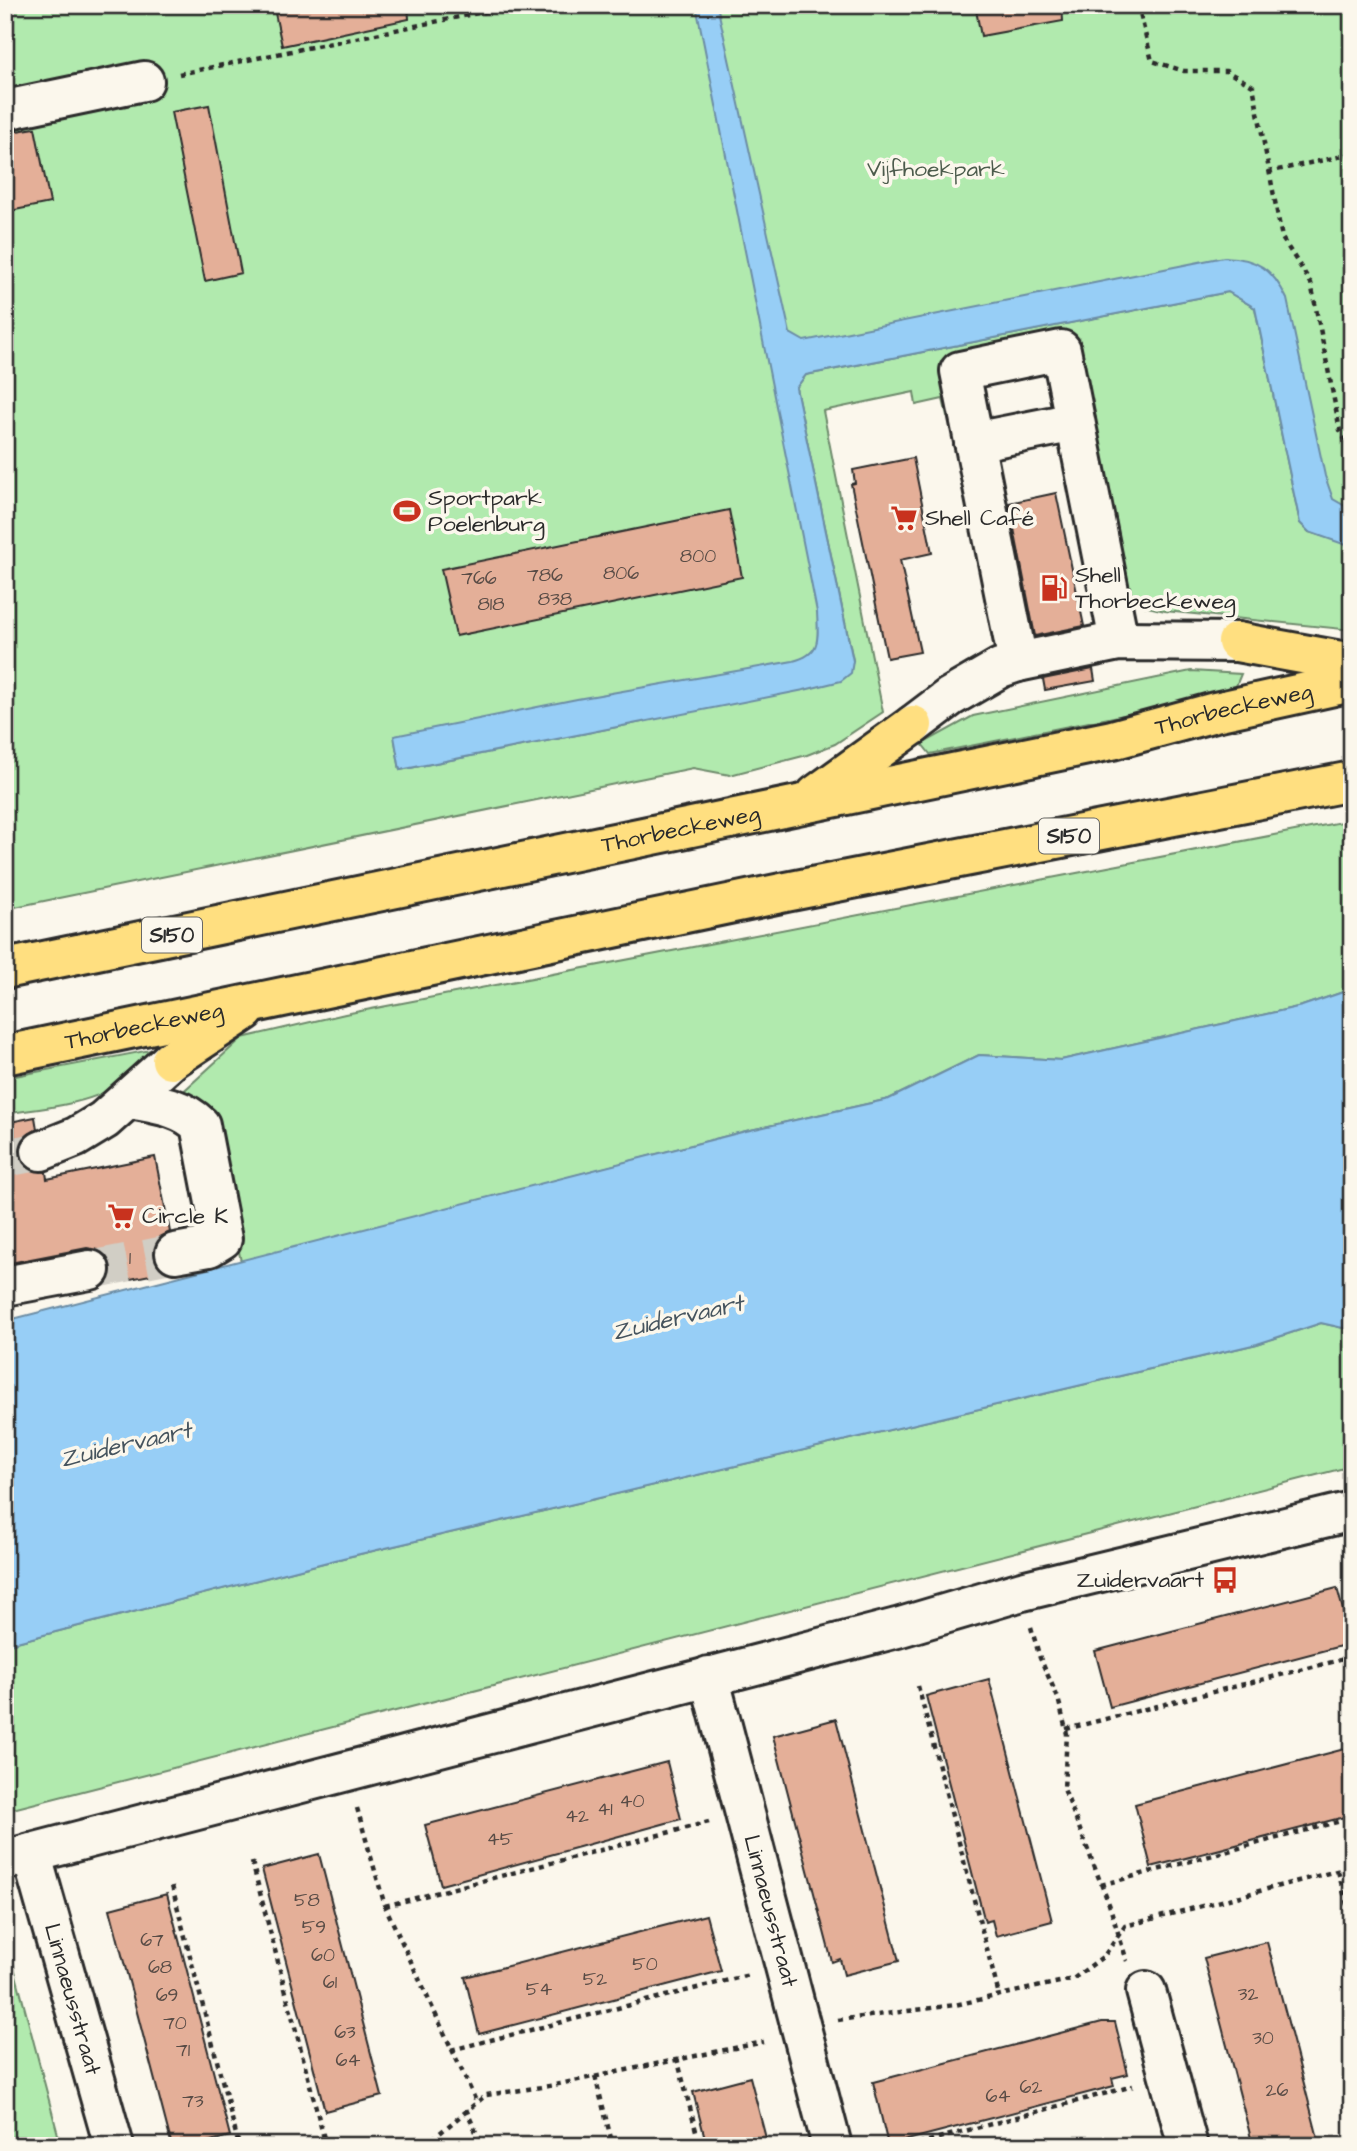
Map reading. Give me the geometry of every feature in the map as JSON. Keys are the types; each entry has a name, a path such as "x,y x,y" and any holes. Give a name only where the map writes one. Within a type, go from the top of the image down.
{"main road":[{"path":"1237,642 1352,663"},
{"name":"Thorbeckeweg","path":"5,969 1112,740 1215,712 1352,682"},
{"path":"805,803 913,725"},
{"name":"Thorbeckeweg","path":"5,1055 786,892 1352,780"},
{"path":"171,1060 260,1000"}],"street":[{"path":"5,110 144,81"},
{"path":"1018,662 960,370 1061,350 1119,641"},
{"path":"974,442 1075,422"},
{"path":"913,725 950,697 1000,668 1018,662 1119,641 1237,642"},
{"name":"Thorbeckeweg","path":"41,1151 76,1137 104,1121 171,1060"},
{"path":"130,1098 176,1108 191,1116 200,1125 222,1239 209,1247 175,1253"},
{"path":"5,1286 90,1270"},
{"path":"18,1857 346,1769 897,1628 1022,1591 1352,1511"},
{"name":"Linnaeusstraat","path":"709,1676 832,2146"},
{"name":"Linnaeusstraat","path":"18,1857 114,2146"},
{"path":"1146,1991 1188,2146"}],"path":[{"path":"144,81 518,5"},
{"path":"1138,5 1152,61 1184,71 1226,71 1253,86 1282,238 1311,283 1340,430 1352,452"},
{"path":"1268,172 1352,154"},
{"path":"1022,1591 1040,1658 1058,1698 1066,1729 1064,1789 1129,1967 1146,1991"},
{"path":"1066,1729 1352,1657"},
{"path":"918,1686 999,1995"},
{"path":"346,1769 385,1906 476,2102"},
{"path":"1101,1885 1352,1818"},
{"path":"385,1906 714,1821"},
{"path":"252,1862 326,2146"},
{"path":"414,2146 429,2142 486,2095 595,2076 802,2029 999,1995 1073,1979 1104,1956 1125,1926 1352,1867"},
{"path":"1338,1871 1352,1924"},
{"path":"172,1886 239,2146"},
{"path":"451,2050 753,1974"},
{"path":"677,2058 700,2146"},
{"path":"595,2076 613,2146"},
{"path":"909,2146 1168,2076"},
{"path":"466,2109 482,2146"}],"green space":[{"name":"Sportpark Poelenburg","path":"5,5 1352,5 1352,630 1165,611 1144,606 1129,595 1071,340 955,362 956,415 947,416 943,399 916,405 914,392 823,411 883,712 835,744 807,755 730,775 693,768 5,909","holes":["1255,280 1325,537 1309,532 1300,523 1255,308 1228,292 806,375 796,388 853,660 642,722 400,770 395,741 835,662 781,360"]},
{"path":"1191,671 1241,674 1233,693 930,754 922,744 973,716"},
{"path":"1352,820 1352,989 1302,1006 1061,1060 979,1055 889,1099 746,1131 241,1262 215,1125 176,1098 242,1038 345,1014"},
{"path":"150,1050 138,1068 123,1082 106,1092 67,1104 5,1114 5,1078"},
{"path":"1321,1323 1352,1330 1352,1466 5,1811 5,1645 343,1558 1257,1344"},
{"path":"5,1933 61,2146 5,2146"}],"water":[{"path":"696,5 717,5 790,333 804,341 1224,257 1255,263 1270,273 1287,299 1325,476 1333,499 1352,510 1352,547 1309,532 1300,523 1255,308 1228,292 806,375 796,388 853,661 851,673 841,681 804,690 400,770 394,736 577,699 793,661 809,654 816,644 817,612"},
{"path":"1352,989 1352,1330 1321,1323 1257,1344 343,1558 5,1645 5,1321 746,1131 889,1099 979,1055 1061,1060 1302,1006"}],"building":[{"path":"314,5 408,5 409,19 282,46 275,13"},
{"path":"975,5 1062,5 1063,21 981,36"},
{"path":"209,105 241,273 205,281 171,112"},
{"path":"35,128 50,203 5,212 5,133"},
{"path":"913,458 932,553 900,560 920,652 887,658 851,484 855,483 853,470"},
{"path":"1056,493 1084,626 1035,636 1009,503"},
{"path":"729,510 742,577 456,636 441,569"},
{"path":"1093,669 1095,681 1045,690 1043,679"},
{"path":"35,1117 37,1129 23,1138 21,1158 28,1169 46,1172 47,1179 155,1157 170,1232 160,1237 153,1256 165,1272 106,1284 112,1267 107,1256 98,1250 87,1248 5,1264 5,1123"},
{"path":"1337,1588 1352,1643 1110,1707 1095,1651"},
{"path":"989,1679 1052,1921 996,1936 992,1920 985,1922 926,1696"},
{"path":"836,1719 899,1961 844,1975 840,1959 832,1962 773,1736"},
{"path":"1352,1747 1352,1815 1151,1867 1135,1804"},
{"path":"667,1762 681,1819 441,1885 425,1825"},
{"path":"319,1854 382,2096 325,2111 262,1869"},
{"path":"167,1894 230,2136 191,2146 172,2146 110,1909"},
{"path":"706,1915 721,1971 479,2034 465,1977"},
{"path":"1267,1942 1320,2146 1253,2146 1204,1958"},
{"path":"1102,2022 1115,2022 1128,2074 1112,2078 1114,2086 888,2145 873,2082"},
{"path":"750,2077 768,2146 707,2146 693,2092"}],"tunnel":[{"path":"5,1158 41,1151"},
{"path":"90,1270 175,1253"}],"place":[{"name":"Sportpark Poelenburg","path":"407,511"},
{"name":"Shell Café","path":"904,518"},
{"name":"Shell Thorbeckeweg","path":"1054,588"},
{"name":"Circle K","path":"121,1216"},
{"name":"Zuidervaart","path":"1225,1580"}],"park label":[{"name":"Vijfhoekpark","path":"936,169"}]}
